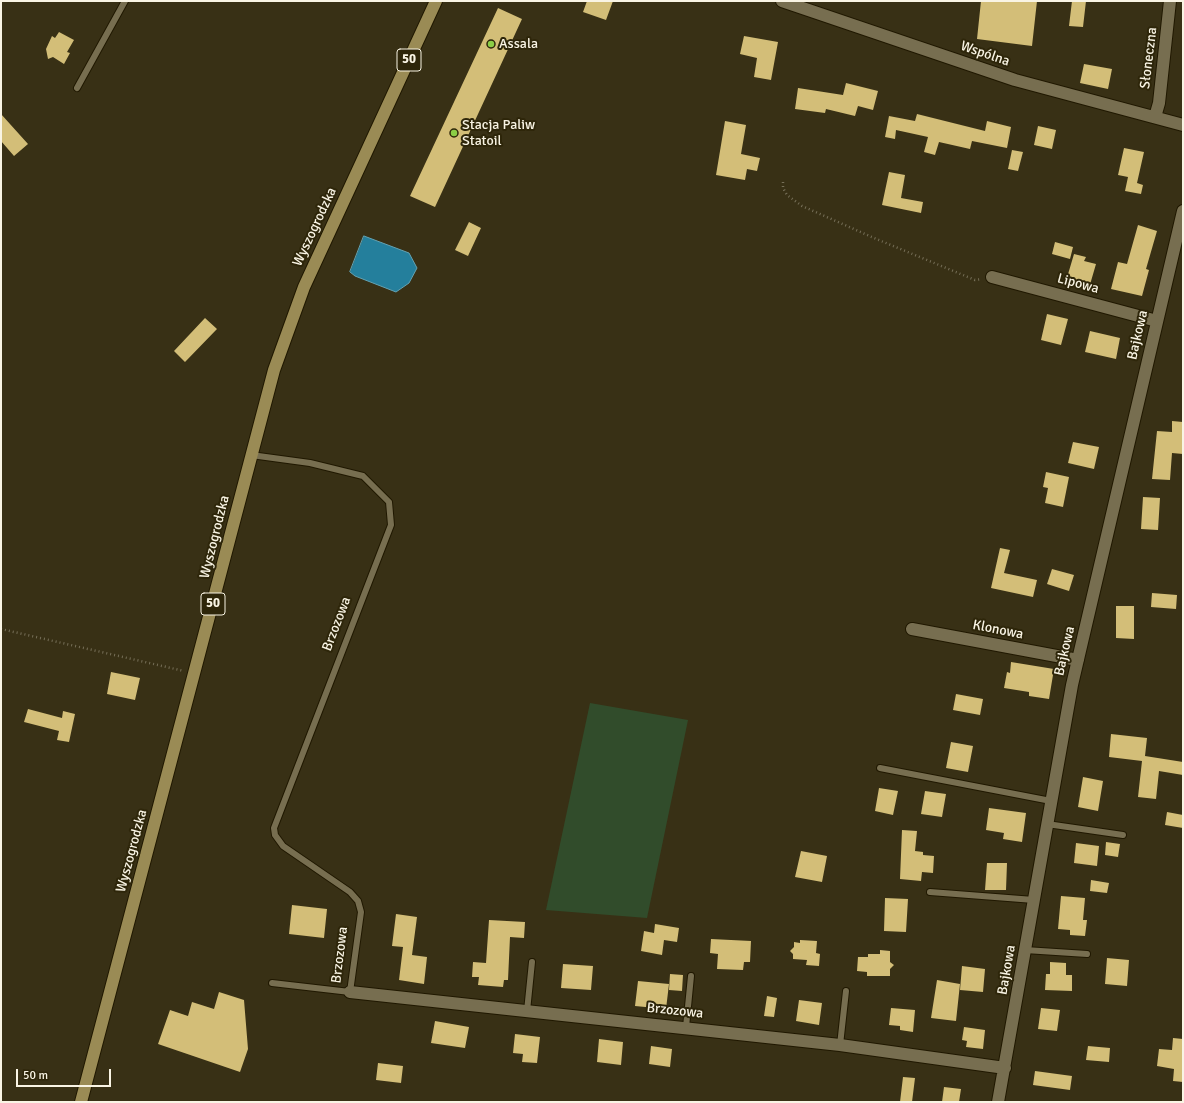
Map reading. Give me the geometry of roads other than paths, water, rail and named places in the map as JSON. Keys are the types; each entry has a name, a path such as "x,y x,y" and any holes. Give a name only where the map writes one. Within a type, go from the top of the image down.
{"main road":[{"name":"Wyszogrodzka","path":"81,1102 274,370 304,287 436,1"}],"street":[{"name":"Wspólna","path":"782,1 1014,80 1183,125"},
{"name":"Słoneczna","path":"1155,117 1159,103 1170,1"},
{"name":"Bajkowa","path":"998,1102 1051,801 1078,660 1183,211"},
{"name":"Lipowa","path":"992,277 1157,321"},
{"name":"Klonowa","path":"912,629 1078,660"},
{"name":"Brzozowa","path":"350,992 686,1027 840,1045 1005,1068"}],"lane":[{"path":"77,88 125,1"},
{"name":"Brzozowa","path":"251,455 310,464 363,476 389,502 391,525 274,828 276,835 283,846 350,892 358,901 361,912 350,992"},
{"path":"880,768 1051,801"},
{"path":"1047,824 1123,835"},
{"path":"930,892 1034,900"},
{"path":"1025,950 1087,954"},
{"path":"527,1011 532,962"},
{"path":"686,1027 691,976"},
{"path":"272,983 350,992"},
{"path":"840,1045 846,991"}],"water":[{"path":"364,236 409,253 417,268 409,283 396,292 355,276 350,272"}],"place":[{"name":"Assala","path":"491,44"},
{"name":"Stacja Paliw Statoil","path":"454,133"}]}
